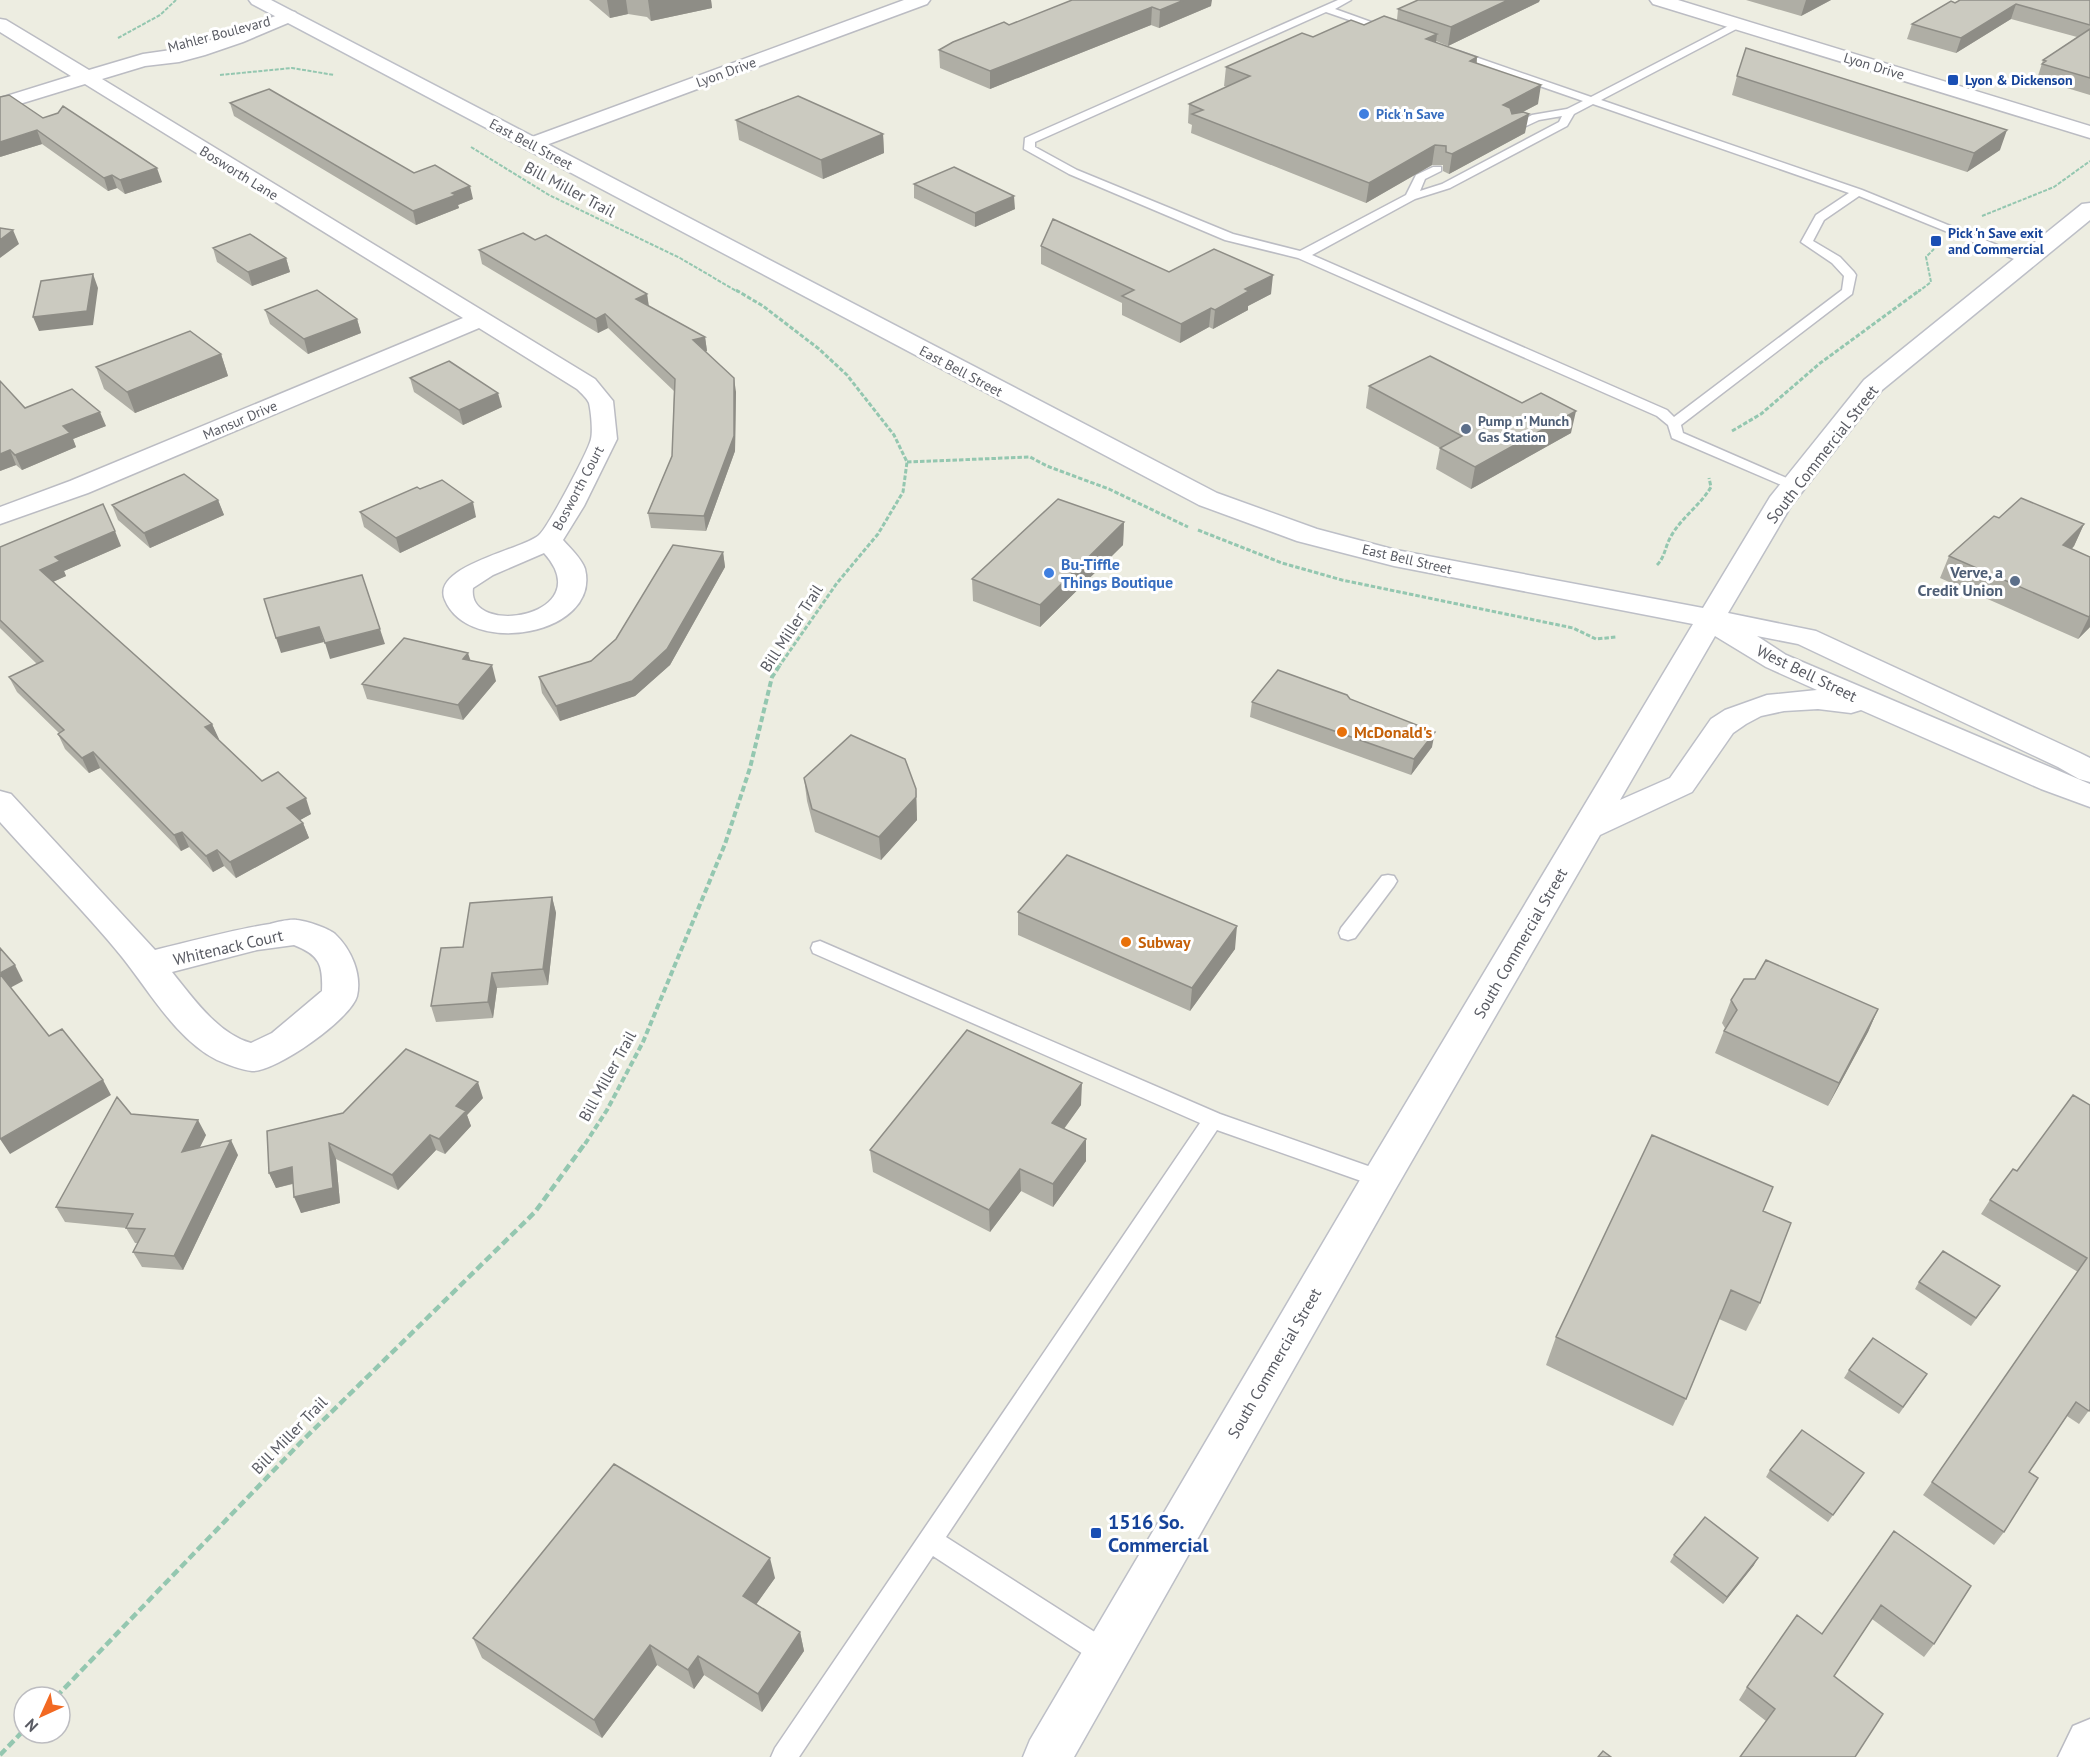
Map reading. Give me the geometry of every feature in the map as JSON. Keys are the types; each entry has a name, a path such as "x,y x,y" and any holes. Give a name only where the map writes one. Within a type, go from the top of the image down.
{"main road":[{"name":"East Bell Street","path":"258,0 1089,439 1208,499 1307,535 1394,558 1617,599 1709,619"},
{"name":"Lyon Drive","path":"531,144 921,0"},
{"name":"Lyon Drive","path":"1659,0 2090,132"},
{"name":"Mahler Boulevard","path":"0,104 143,60 162,61 251,34 289,16"},
{"name":"Bosworth Lane","path":"0,24 479,320"},
{"name":"South Commercial Street","path":"1047,1757 1381,1179 1779,503 1873,385 2090,209"},
{"name":"Mansur Drive","path":"0,516 79,487 479,320"},
{"name":"Bosworth Court","path":"479,320 571,374 586,384 601,401 604,439 571,506 549,541"},
{"name":"West Bell Street","path":"1709,619 1776,661 2052,782 2090,796"},
{"name":"West Bell Street","path":"1709,619 1806,637 2069,760 2090,772"},
{"path":"1587,828 1681,785 1722,726 1744,712 1780,702 1809,701 1843,702 1881,708"},
{"name":"Whitenack Court","path":"0,802 204,1030 228,1049 253,1058 285,1043 312,1022 339,996 340,968 322,942 296,932 257,938 147,965"},
{"path":"2082,1757 2090,1743"}],"lane":[{"path":"1346,0 1029,140 1030,149 1073,172 1228,237 1302,255 1662,413 1674,424 1677,435 1793,486"},
{"path":"1326,9 1406,36"},
{"path":"1513,129 1536,117 1570,112 1738,24"},
{"path":"1439,48 1858,192 2028,260"},
{"path":"1302,255 1411,197 1446,186 1563,124 1570,112"},
{"path":"1411,197 1420,177 1437,169"},
{"path":"1674,424 1848,291 1850,275 1836,260 1807,242 1812,225 1823,213 1858,192"},
{"path":"1348,933 1388,881"},
{"path":"820,948 1213,1120 1381,1179"},
{"path":"784,1757 1213,1120"},
{"path":"929,1540 1106,1654"}],"path":[{"path":"114,69 102,58 104,48 123,34 160,15 176,0"},
{"path":"218,75 295,68 322,70 343,79"},
{"name":"Bill Miller Trail","path":"68,1685 309,1433 534,1212 564,1175 607,1110 643,1042 725,844 750,768 772,677 837,583 878,534 903,492 907,457 894,435 847,375 810,342 763,306 734,289 680,258 549,195 468,145"},
{"path":"1657,564 1664,557 1671,535 1711,487 1711,481 1704,468 1714,451 1733,430 1761,414 1819,364 1931,282 1926,257 1957,232 1977,218 2054,187 2090,161"},
{"path":"0,1755 12,1742"}],"building":[{"path":"1072,0 1184,0 1160,10 1152,7 990,71 939,50 953,42 1004,22 1009,25"},
{"path":"1418,0 1508,0 1451,27 1398,9"},
{"path":"1960,0 2090,0 2090,25 2016,4 1961,38 1912,24 1951,1 1955,3"},
{"name":"Pick 'n Save","path":"1384,16 1437,34 1426,39 1477,57 1470,61 1541,85 1503,105 1510,108 1512,114 1523,112 1529,114 1452,154 1446,152 1446,146 1435,145 1369,183 1192,114 1203,110 1189,104 1250,76 1226,67 1302,33 1313,37 1351,20 1364,25"},
{"path":"2090,29 2090,78 2042,64 2046,61 2043,60"},
{"path":"1746,48 2007,130 1974,153 1737,76"},
{"path":"269,89 414,173 435,165 470,186 452,193 456,195 413,211 230,103"},
{"path":"9,95 43,118 58,113 63,106 157,168 120,180 112,175 104,178 37,130 0,142 0,97"},
{"path":"798,96 883,134 821,160 736,120"},
{"path":"954,167 1014,196 975,213 914,184"},
{"path":"1053,219 1169,272 1214,249 1273,275 1245,289 1249,291 1215,310 1211,308 1181,324 1122,296 1134,290 1041,246"},
{"path":"0,228 13,230 0,240"},
{"path":"523,233 535,240 546,235 647,294 636,299 705,337 693,340 734,378 734,436 704,516 648,513 672,456 675,379 605,314 596,319 479,250"},
{"path":"250,234 286,258 248,272 213,248"},
{"path":"93,274 87,311 33,317 41,281"},
{"path":"317,290 357,319 304,339 265,310"},
{"path":"190,331 221,354 127,392 96,367"},
{"path":"1430,356 1522,403 1541,393 1576,411 1475,467 1440,448 1462,436 1369,386"},
{"path":"449,361 498,393 459,410 410,378"},
{"path":"0,381 25,408 72,389 100,412 63,426 70,433 15,455 10,450 0,454"},
{"path":"184,474 218,500 144,533 112,505"},
{"path":"442,480 473,502 396,538 360,512 417,487 420,489"},
{"name":"Verve, a Credit Union","path":"2021,498 2084,524 2063,545 2090,557 2089,617 1949,556 1994,516 1999,518"},
{"path":"1058,499 1124,522 1040,605 972,579"},
{"path":"103,504 115,531 55,557 60,561 40,570 212,724 205,727 262,781 278,772 306,798 287,808 303,823 230,862 217,850 206,856 182,832 174,835 93,752 82,758 58,734 64,730 9,677 43,661 0,620 0,547"},
{"path":"673,545 723,552 667,649 632,681 556,706 539,677 591,661 616,639"},
{"path":"362,575 380,629 325,643 319,627 276,638 264,599"},
{"path":"404,638 468,653 463,659 492,665 458,705 362,684"},
{"path":"1278,670 1347,695 1350,699 1435,732 1414,759 1252,702"},
{"path":"851,735 905,759 916,789 916,797 879,837 812,809 804,778"},
{"name":"Subway","path":"1067,855 1237,926 1192,988 1018,912"},
{"path":"552,897 543,969 492,973 488,1002 431,1006 441,948 463,947 470,903"},
{"path":"0,948 15,965 0,973"},
{"path":"1766,960 1878,1009 1839,1083 1724,1031 1737,1010 1731,1000 1744,979 1755,979"},
{"path":"0,974 49,1036 62,1029 103,1080 0,1139"},
{"path":"967,1030 1082,1083 1052,1123 1086,1139 1053,1184 1020,1169 989,1210 870,1150"},
{"path":"406,1049 478,1082 456,1106 466,1111 439,1139 430,1135 392,1175 329,1143 333,1188 294,1197 292,1167 269,1173 267,1131 343,1113"},
{"path":"2073,1095 2090,1105 2090,1409 2089,1411 2076,1402 2029,1472 2038,1478 2004,1532 1932,1482 2087,1258 1990,1200 2013,1169 2017,1171"},
{"path":"117,1097 131,1114 198,1120 182,1152 231,1140 174,1256 133,1252 145,1229 126,1228 133,1214 56,1207"},
{"path":"1652,1135 1773,1187 1763,1211 1791,1223 1760,1303 1731,1290 1686,1399 1556,1337"},
{"path":"1943,1251 2000,1286 1976,1318 1919,1282"},
{"path":"1873,1338 1927,1374 1903,1407 1849,1370"},
{"path":"1802,1430 1864,1473 1833,1515 1770,1470"},
{"path":"614,1464 770,1558 743,1596 800,1632 758,1694 698,1656 688,1670 650,1645 594,1720 473,1638"},
{"path":"1705,1517 1758,1558 1727,1597 1674,1555"},
{"path":"1894,1531 1971,1586 1934,1644 1881,1605 1834,1676 1883,1714 1855,1757 1740,1757 1775,1709 1747,1687 1797,1615 1822,1634"},
{"path":"1603,1751 1611,1757 1598,1757"}],"place":[{"name":"Lyon & Dickenson","path":"1953,80"},
{"name":"Pick 'n Save","path":"1364,114"},
{"name":"Pick 'n Save exit and Commercial","path":"1936,241"},
{"name":"Pump n' Munch Gas Station","path":"1466,429"},
{"name":"Bu-Tiffle Things Boutique","path":"1049,573"},
{"name":"Verve, a Credit Union","path":"2015,581"},
{"name":"McDonald's","path":"1342,732"},
{"name":"Subway","path":"1126,942"},
{"name":"1516 So. Commercial","path":"1096,1533"}]}
